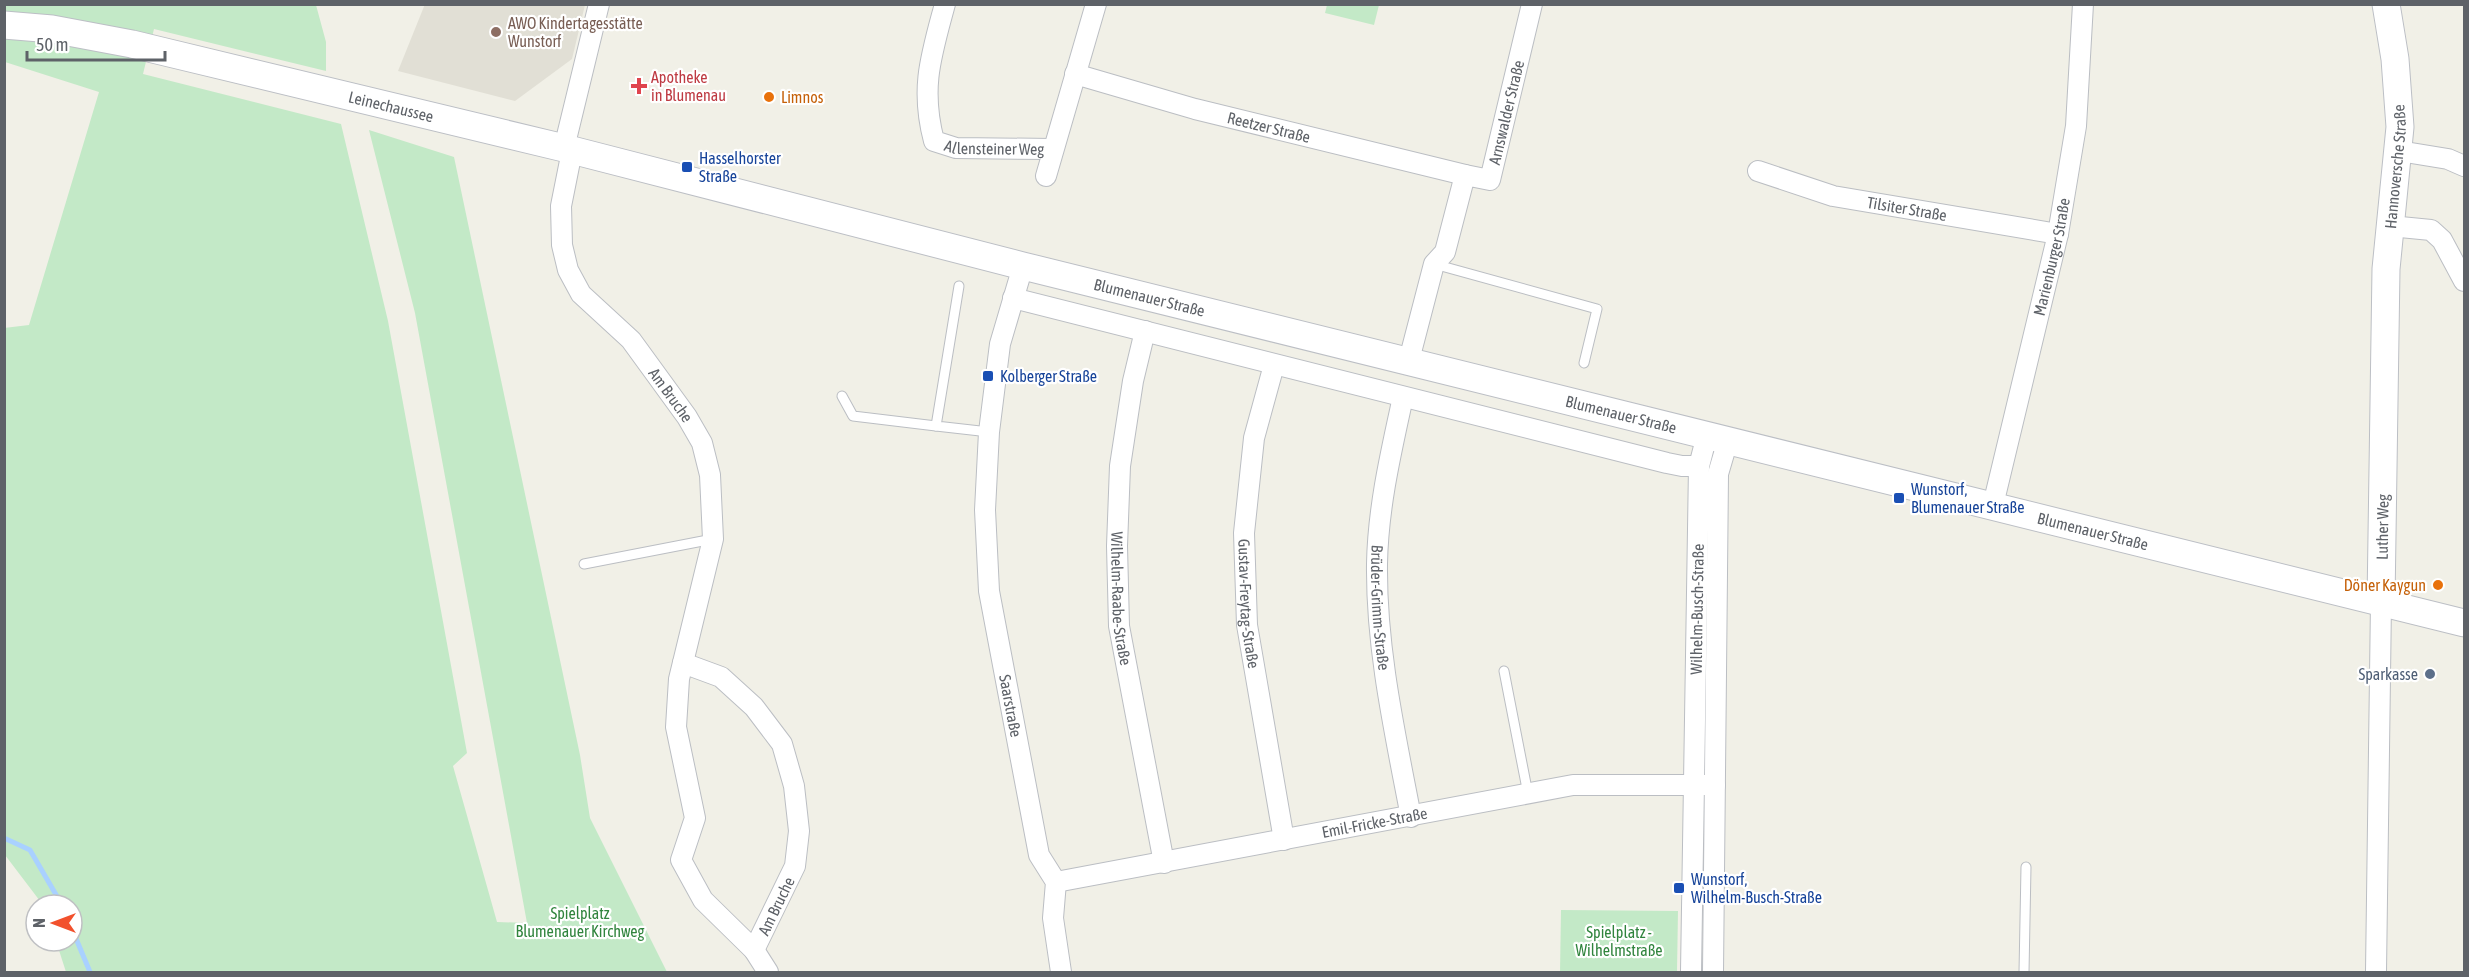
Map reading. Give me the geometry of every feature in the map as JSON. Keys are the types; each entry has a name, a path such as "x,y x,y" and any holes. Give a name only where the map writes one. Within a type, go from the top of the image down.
{"street":[{"path":"568,150 599,4"},
{"name":"Allensteiner Weg","path":"945,4 927,70 927,116 933,141 956,148 1052,149"},
{"path":"1046,176 1096,4"},
{"name":"Arnswalder Straße","path":"1465,175 1490,180 1532,4"},
{"name":"Marienburger Straße","path":"1993,505 2058,234 2076,126 2083,4"},
{"name":"Hannoversche Straße","path":"2386,4 2400,104 2399,151 2390,226 2431,230 2442,240 2464,281"},
{"name":"Leinechaussee","path":"4,25 52,29 132,44 776,202"},
{"name":"Reetzer Straße","path":"1076,74 1194,109 1465,175"},
{"name":"Am Bruche","path":"568,150 561,207 562,245 568,270 581,294 631,340 687,417 702,443 710,475 713,539 679,679 676,727 695,818 681,860 703,900 754,950 768,972"},
{"path":"2399,151 2448,159 2464,166"},
{"name":"Tilsiter Straße","path":"1758,171 1833,196 2058,234"},
{"path":"1409,360 1434,264 1445,252 1465,175"},
{"name":"Blumenauer Straße","path":"776,202 1023,266 2464,623"},
{"name":"Luther Weg","path":"2376,972 2386,269 2390,226"},
{"name":"Saarstraße","path":"1023,266 1000,344 989,432 985,510 989,591 1039,855 1056,882"},
{"name":"Blumenauer Straße","path":"1013,298 1682,466 1699,466"},
{"name":"Wilhelm-Raabe-Straße","path":"1145,331 1133,381 1120,466 1117,546 1119,615 1164,863"},
{"name":"Gustav-Freytag-Straße","path":"1274,365 1254,438 1244,533 1247,625 1284,840"},
{"name":"Brüder-Grimm-Straße","path":"1403,397 1384,485 1377,562 1378,619 1385,677 1411,817"},
{"name":"Wilhelm-Busch-Straße","path":"1691,972 1699,466 1718,438"},
{"name":"Wilhelm-Busch-Straße","path":"1713,972 1718,438"},
{"name":"Am Bruche","path":"683,663 721,676 754,707 782,744 794,786 799,831 795,866 754,950"},
{"path":"1695,783 1715,785"},
{"name":"Emil-Fricke-Straße","path":"1056,882 1573,785 1695,783"},
{"path":"1056,882 1053,918 1060,972"}],"lane":[{"path":"1434,264 1597,309 1584,363"},
{"path":"936,426 959,286"},
{"path":"842,396 853,416 989,432"},
{"path":"584,564 713,539"},
{"path":"1504,671 1528,794"},
{"path":"2024,972 2026,867"}],"shaded area":[{"name":"AWO Kindertagesstätte Wunstorf","path":"425,4 585,5 572,59 515,101 398,71"}],"green space":[{"path":"1327,4 1379,5 1374,25 1325,13"},
{"name":"Spielplatz Blumenauer Kirchweg","path":"5,5 316,5 326,42 326,71 154,29 143,74 341,124 388,321 467,753 453,766 497,922 527,923 415,313 369,130 454,157 580,755 590,818 667,972 66,972 60,953 84,953 84,893 34,893 5,855 4,328 29,325 99,92 5,62"},
{"name":"Spielplatz - Wilhelmstraße","path":"1561,910 1678,911 1677,972 1560,972"}],"waterway":[{"path":"4,838 30,850 55,893"},
{"path":"82,953 90,972"}],"place":[{"name":"AWO Kindertagesstätte Wunstorf","path":"496,32"},
{"name":"Apotheke in Blumenau","path":"639,86"},
{"name":"Limnos","path":"769,97"},
{"name":"Hasselhorster Straße","path":"687,167"},
{"name":"Kolberger Straße","path":"988,376"},
{"name":"Wunstorf, Blumenauer Straße","path":"1899,498"},
{"name":"Döner Kaygun","path":"2438,585"},
{"name":"Sparkasse","path":"2430,674"},
{"name":"Wunstorf, Wilhelm-Busch-Straße","path":"1679,888"}]}
